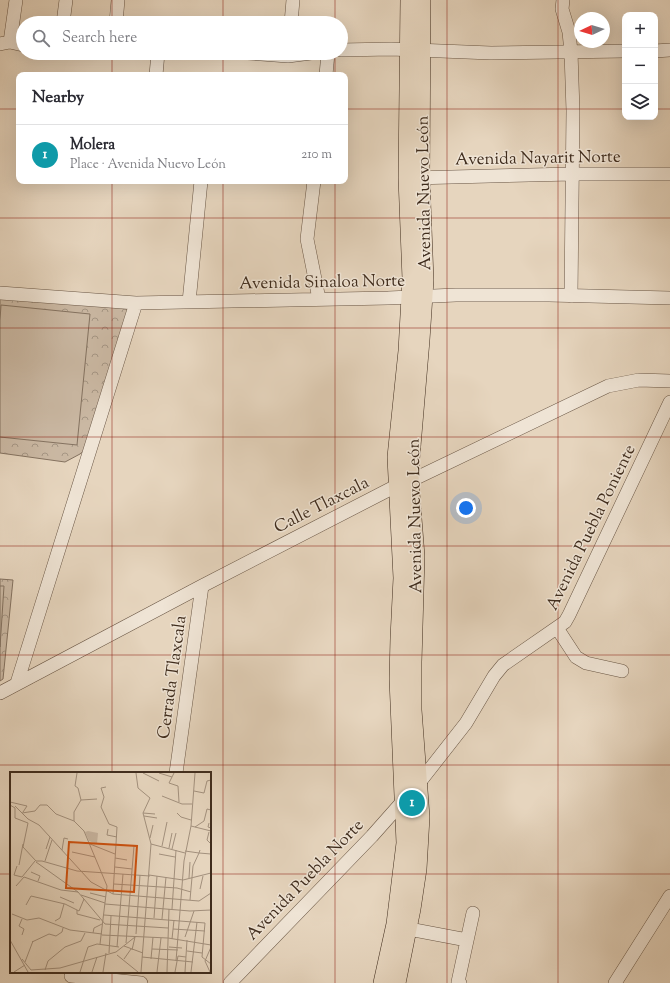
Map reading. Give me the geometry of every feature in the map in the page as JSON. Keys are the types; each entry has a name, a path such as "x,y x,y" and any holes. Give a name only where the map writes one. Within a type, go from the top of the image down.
{"main road":[{"name":"Avenida Nuevo León","path":"397,983 409,929 418,869 421,817 413,710 412,662 416,556 404,483 396,457 417,297 411,279 414,178 415,50 409,0"},
{"name":"Avenida Nuevo León","path":"415,50 422,0"},
{"name":"Avenida Nuevo León","path":"382,983 395,924 405,843 398,679 404,483"}],"street":[{"path":"16,0 5,43 16,44"},
{"path":"64,16 66,0"},
{"path":"117,16 118,0"},
{"path":"292,16 293,0"},
{"path":"563,0 562,9 569,32 571,52 573,111 571,296"},
{"path":"348,49 367,48 491,53 622,51"},
{"path":"658,51 670,50"},
{"path":"156,72 157,60"},
{"path":"326,72 327,60"},
{"name":"Avenida Nayarit Norte","path":"414,178 572,174 670,174"},
{"path":"189,302 201,184"},
{"path":"314,184 307,239 319,300"},
{"name":"Avenida Sinaloa Norte","path":"0,293 136,303 319,300 456,295 670,298"},
{"path":"17,683 136,303"},
{"name":"Calle Tlaxcala","path":"0,693 202,586 404,483 608,386 639,380 670,381"},
{"name":"Avenida Puebla Poniente","path":"404,800 466,723 494,676 503,665 565,622 670,402"},
{"name":"Cerrada Tlaxcala","path":"176,772 202,586"},
{"path":"557,628 576,657 586,663 622,671"},
{"name":"Avenida Puebla Norte","path":"230,983 330,880 404,800"},
{"path":"618,982 670,896"},
{"path":"460,983 458,982 473,913"},
{"path":"409,929 467,940"},
{"path":"71,976 141,983"}],"green space":[{"path":"0,296 129,307 86,449 65,462 0,453"},
{"path":"1,305 90,314 77,445 0,437"},
{"path":"0,579 13,580 3,679 0,681"},
{"path":"0,586 4,586 0,647"}],"place":[{"name":"Molera","path":"412,803"}]}
